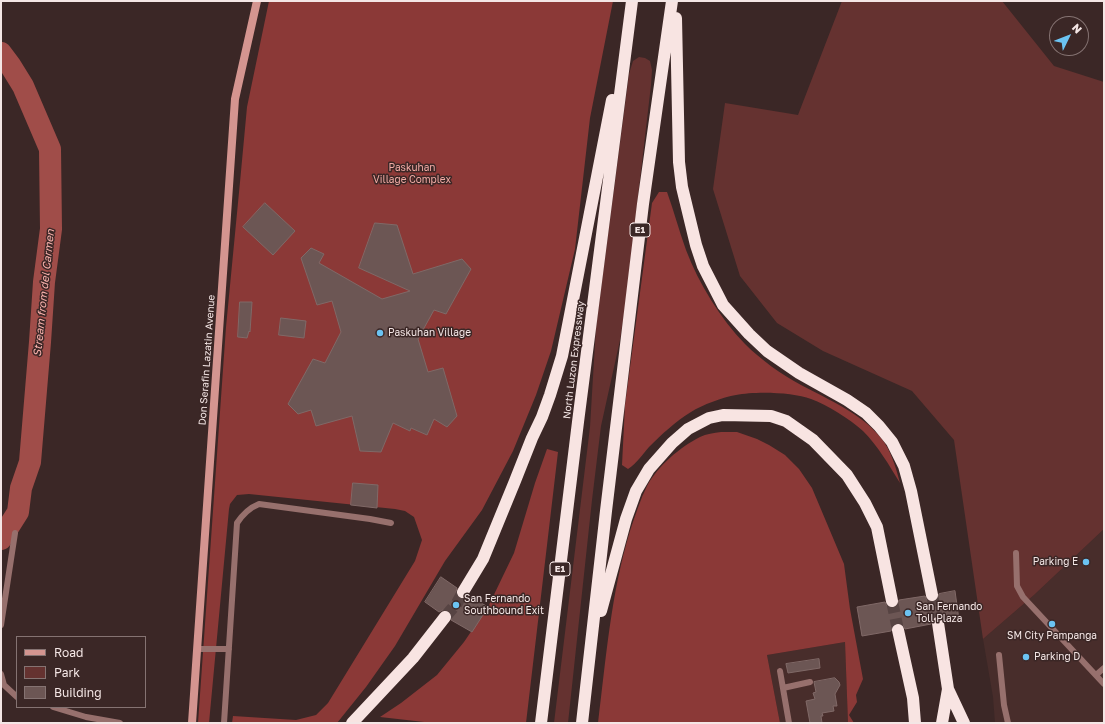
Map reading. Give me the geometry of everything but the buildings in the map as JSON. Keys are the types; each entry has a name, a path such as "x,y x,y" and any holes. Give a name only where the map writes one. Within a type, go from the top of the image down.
{"highway":[{"path":"463,592 483,559 542,417 560,362 632,1"},
{"name":"North Luzon Expressway","path":"541,723 632,1"},
{"name":"E1","path":"582,723 643,204 672,1"},
{"path":"675,1 678,162 683,195 696,246 703,266 723,305 749,334 768,351 799,373 866,413 892,442 904,466 911,491 932,595"},
{"path":"588,664 621,533 636,491 649,469 672,443 688,429 715,416 771,416 786,421 813,440 847,474 865,503 877,527 892,601"},
{"path":"356,721 413,658 445,617"},
{"path":"938,623 948,689 964,723"},
{"path":"898,630 913,698 915,723"},
{"path":"942,723 948,689"}],"main road":[{"name":"Don Serafin Lazatin Avenue","path":"192,723 235,99 257,1"}],"lane":[{"path":"224,723 237,523 250,507 259,504 391,523"},
{"path":"1,625 15,533"},
{"path":"1016,553 1017,586 1023,597 1104,684"},
{"path":"197,649 229,649"},
{"path":"999,655 1004,705 1008,723"},
{"path":"1096,675 1104,668"},
{"path":"780,671 789,723"},
{"path":"1,674 4,685 16,696"},
{"path":"783,688 810,682"},
{"path":"56,708 86,717 120,723"}],"shaded area":[{"name":"SM City Pampanga","path":"1104,529 1104,723 995,723 993,697 983,639 1034,595"},
{"path":"845,642 848,723 780,723 767,655"}],"green space":[{"name":"Paskuhan Village Complex","path":"269,1 613,1 590,118 575,249 551,351 536,395 513,451 482,510 445,561 395,646 366,687 337,723 232,723 233,716 296,720 316,715 328,703 415,561 422,540 414,517 405,511 249,494 237,495 230,504 229,509 209,723 198,723 226,327 247,107"},
{"path":"842,1 1002,1 1054,66 1104,82 1104,529 1034,595 983,639 954,440 912,391 823,351 777,323 740,276 713,189 725,103 798,115"},
{"path":"639,57 650,61 652,70 625,308 620,340 601,426 568,723 554,723 590,427 596,327 629,74 633,61"},
{"path":"659,192 667,192 691,263 711,300 736,334 764,361 801,385 854,414 873,429 888,448 900,483 874,443 863,431 845,417 811,399 794,395 774,393 736,395 719,399 701,407 691,412 669,428 631,467 628,469 622,465 625,405 652,203"},
{"path":"737,432 769,445 785,455 799,469 812,488 844,564 850,609 863,679 856,695 857,702 849,715 854,723 848,723 845,642 767,655 780,723 598,723 610,626 618,578 623,554 642,497 657,471 677,452 700,437 707,434"},
{"path":"547,449 558,452 526,723 433,723 380,717 437,675 464,642 489,605 514,553"}],"waterway":[{"name":"Stream from del Carmen","path":"1,53 23,86 50,149 51,229 44,282 30,462 21,488 18,512 1,539"}],"tunnel":[{"path":"445,617 457,603 463,592"},
{"path":"932,595 938,623"},
{"path":"892,601 898,630"}],"place":[{"name":"Paskuhan Village","path":"380,333"},
{"name":"Parking E","path":"1086,562"},
{"name":"San Fernando Southbound Exit","path":"456,605"},
{"name":"San Fernando Toll Plaza","path":"908,613"},
{"name":"SM City Pampanga","path":"1052,624"},
{"name":"Parking D","path":"1026,657"}]}
